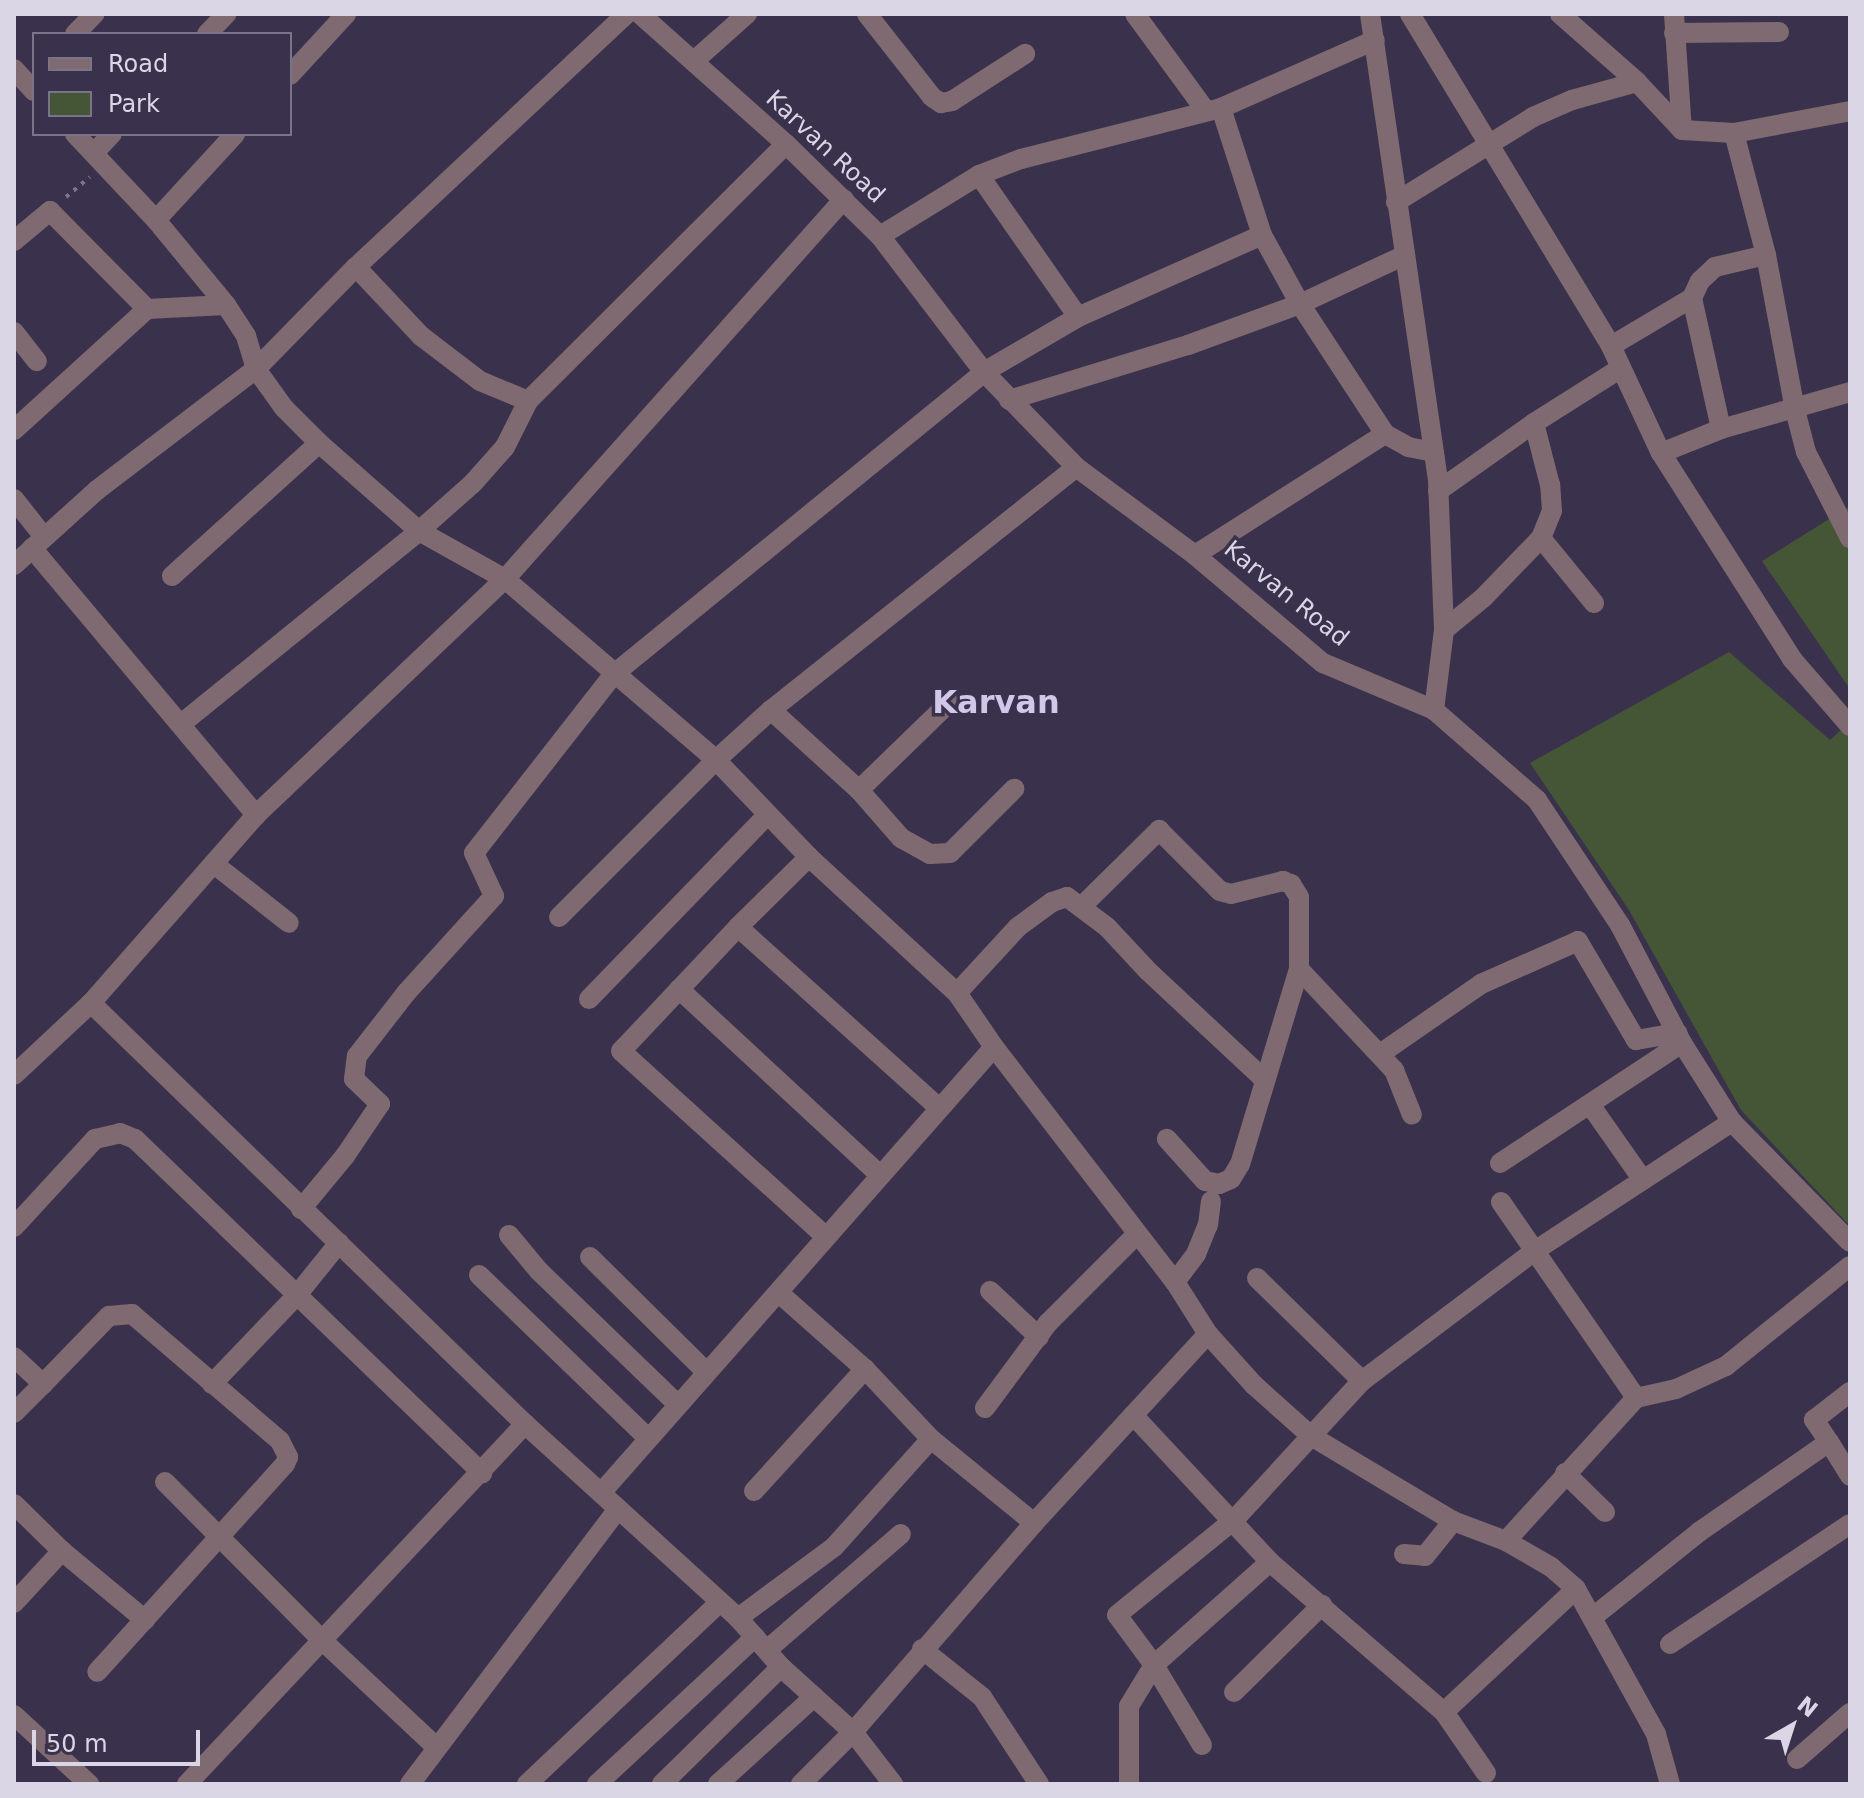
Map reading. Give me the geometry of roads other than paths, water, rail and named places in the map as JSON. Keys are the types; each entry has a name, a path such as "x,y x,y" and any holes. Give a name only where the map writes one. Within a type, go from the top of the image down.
{"street":[{"path":"77,32 94,14"},
{"path":"209,32 226,14"},
{"path":"292,73 346,14"},
{"path":"14,565 97,490 256,369 356,267 626,14"},
{"name":"Karvan Road","path":"640,14 786,144 880,236 984,372 1076,467 1195,555 1323,663 1434,710 1537,800 1620,925 1679,1038 1732,1122 1850,1242"},
{"path":"694,61 747,14"},
{"path":"867,14 932,97 941,103 952,101 1025,54"},
{"path":"1135,14 1214,110 1262,235 1300,304 1385,434 1408,447 1434,452"},
{"path":"1370,14 1438,491 1444,630 1434,710"},
{"path":"1410,14 1611,346 1661,453 1792,659 1850,726"},
{"path":"1560,14 1637,82 1682,130 1734,133 1850,111"},
{"path":"1682,130 1674,23 1779,32"},
{"path":"880,236 979,175 1021,159 1214,110 1375,40"},
{"path":"1396,202 1487,143 1572,100 1637,82"},
{"path":"1734,133 1766,255 1795,410 1806,452 1849,533"},
{"path":"77,136 156,220 226,305 246,336 256,369 284,408 319,443 419,531 505,579 716,760 809,857 957,993 994,1047 1175,1282 1208,1334 1254,1385 1311,1436 1453,1521 1506,1541 1551,1567 1576,1589 1656,1734 1670,1784"},
{"path":"99,159 111,136"},
{"path":"156,220 233,136"},
{"path":"181,724 419,531 497,458 528,401 786,144"},
{"path":"979,175 1078,317"},
{"path":"14,1075 91,1003 256,815 505,579 844,199"},
{"path":"14,241 50,211 147,309"},
{"path":"301,1209 345,1156 380,1104 354,1079 357,1056 406,993 494,896 474,853 614,674 984,372 1078,317 1262,235"},
{"path":"1009,400 1188,345 1300,304 1405,255"},
{"path":"1611,346 1692,298 1700,281 1715,267 1766,255"},
{"path":"356,267 421,336 480,381 528,401"},
{"path":"1692,298 1721,429"},
{"path":"14,430 147,309 226,305"},
{"path":"14,332 37,361"},
{"path":"1438,491 1534,423 1621,368"},
{"path":"1661,453 1721,429 1850,392"},
{"path":"1444,630 1483,598 1541,538 1552,511 1550,485 1534,423"},
{"path":"1195,555 1385,434"},
{"path":"172,576 319,443"},
{"path":"559,917 716,760 771,710 1076,467"},
{"path":"14,499 38,542 256,815"},
{"path":"1541,538 1594,603"},
{"path":"859,790 951,701"},
{"path":"771,710 859,790 901,838 930,854 950,853 1014,789"},
{"path":"589,999 767,815"},
{"path":"1081,907 1159,830 1220,891 1231,894 1274,881 1291,884 1299,897 1299,969 1240,1164 1231,1179 1219,1184 1205,1181 1167,1139"},
{"path":"809,857 621,1051 825,1236"},
{"path":"214,864 289,923"},
{"path":"957,993 1018,927 1052,902 1067,897 1107,927 1148,971 1264,1079"},
{"path":"738,927 939,1108"},
{"path":"1380,1054 1481,984 1578,941 1636,1040 1679,1038"},
{"path":"1299,969 1394,1070 1412,1115"},
{"path":"679,989 880,1175"},
{"path":"91,1003 525,1424 738,1618 781,1667 853,1732 893,1784"},
{"path":"1500,1163 1591,1106 1679,1038"},
{"path":"601,1493 705,1371 779,1293 825,1236 994,1047"},
{"path":"1591,1106 1643,1180"},
{"path":"1202,1745 1154,1665 1117,1615 1234,1520 1362,1381 1533,1252 1732,1122"},
{"path":"14,1227 95,1139 120,1133 135,1139 482,1473"},
{"path":"1175,1282 1196,1254 1208,1225 1211,1201"},
{"path":"1501,1202 1636,1398"},
{"path":"509,1235 539,1271 677,1404"},
{"path":"985,1408 1039,1337 1136,1235"},
{"path":"212,1384 297,1295 339,1243"},
{"path":"590,1257 705,1371"},
{"path":"1506,1541 1636,1398 1676,1389 1726,1366 1850,1266"},
{"path":"479,1275 648,1438"},
{"path":"1257,1278 1362,1381"},
{"path":"990,1291 1039,1337"},
{"path":"779,1293 865,1369 931,1439 1034,1523"},
{"path":"14,1413 109,1316 132,1314 280,1441 288,1457 97,1672"},
{"path":"801,1784 853,1732 1034,1523 1208,1334"},
{"path":"14,1357 43,1384"},
{"path":"754,1491 865,1369"},
{"path":"1850,1392 1814,1420 1850,1476"},
{"path":"1133,1415 1270,1562 1444,1712 1486,1773"},
{"path":"187,1784 324,1642 525,1424"},
{"path":"738,1618 834,1547 931,1439"},
{"path":"1593,1617 1699,1532 1829,1442"},
{"path":"1565,1473 1605,1512"},
{"path":"165,1482 324,1642 435,1746"},
{"path":"14,1504 62,1551 145,1620"},
{"path":"411,1784 435,1746 618,1509"},
{"path":"1404,1554 1425,1556 1453,1521"},
{"path":"1670,1644 1850,1524"},
{"path":"597,1784 761,1644 901,1534"},
{"path":"14,1603 62,1551"},
{"path":"1129,1784 1129,1706 1154,1665 1270,1562"},
{"path":"1444,1712 1576,1589"},
{"path":"527,1784 720,1602"},
{"path":"1234,1692 1322,1605"},
{"path":"922,1649 982,1697 1039,1784"},
{"path":"662,1784 781,1667"},
{"path":"718,1784 814,1697"},
{"path":"1797,1759 1850,1713"},
{"path":"14,1715 89,1784"}],"district":[{"name":"Karvan","path":"996,702"}]}
